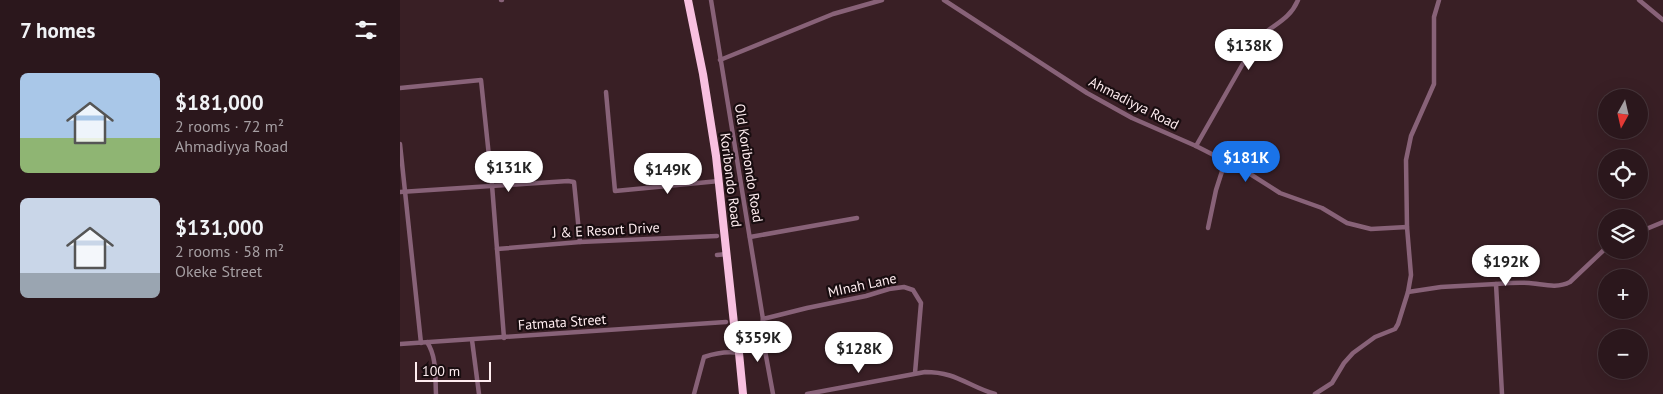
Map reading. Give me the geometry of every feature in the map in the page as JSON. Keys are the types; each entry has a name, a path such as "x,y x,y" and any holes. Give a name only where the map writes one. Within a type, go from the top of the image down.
{"highway":[{"name":"Koribondo Road","path":"688,0 703,74 719,181 743,394"}],"street":[{"name":"Old Koribondo Road","path":"711,0 763,319 761,329 773,394"},
{"path":"720,60 833,14 882,0"},
{"name":"Ahmadiyya Road","path":"944,0 1088,93 1132,118 1196,146 1247,172 1280,194 1322,208 1347,224 1371,229 1407,227"},
{"path":"1196,146 1212,121 1237,72 1258,39 1286,18 1293,11 1298,0"},
{"path":"1315,394 1332,383 1344,363 1353,353 1375,338 1395,329 1408,292 1411,275 1407,227 1406,160 1411,136 1434,84 1434,17 1438,0"},
{"path":"1639,0 1663,20"},
{"path":"400,88 481,80 492,185 504,338"},
{"path":"606,92 615,191 719,181"},
{"path":"400,144 402,192 421,343"},
{"path":"1208,228 1216,190 1225,162"},
{"path":"402,192 558,181 574,182 580,242"},
{"path":"750,237 857,218"},
{"path":"1648,228 1663,222"},
{"name":"J & E Resort Drive","path":"497,249 580,242 716,236"},
{"path":"717,255 727,254"},
{"path":"1408,292 1451,286 1496,284 1529,283 1564,286 1598,256"},
{"path":"1496,284 1502,394"},
{"name":"MInah Lane","path":"763,319 866,296 888,289 904,287 913,290 921,303 915,373"},
{"name":"Fatmata Street","path":"400,344 726,322"},
{"path":"735,333 761,329"},
{"path":"472,340 479,394"},
{"path":"427,342 432,350 434,360 436,394"},
{"path":"694,394 704,357 730,352 739,353"},
{"path":"807,394 915,373 936,372 954,376 995,394"}]}
